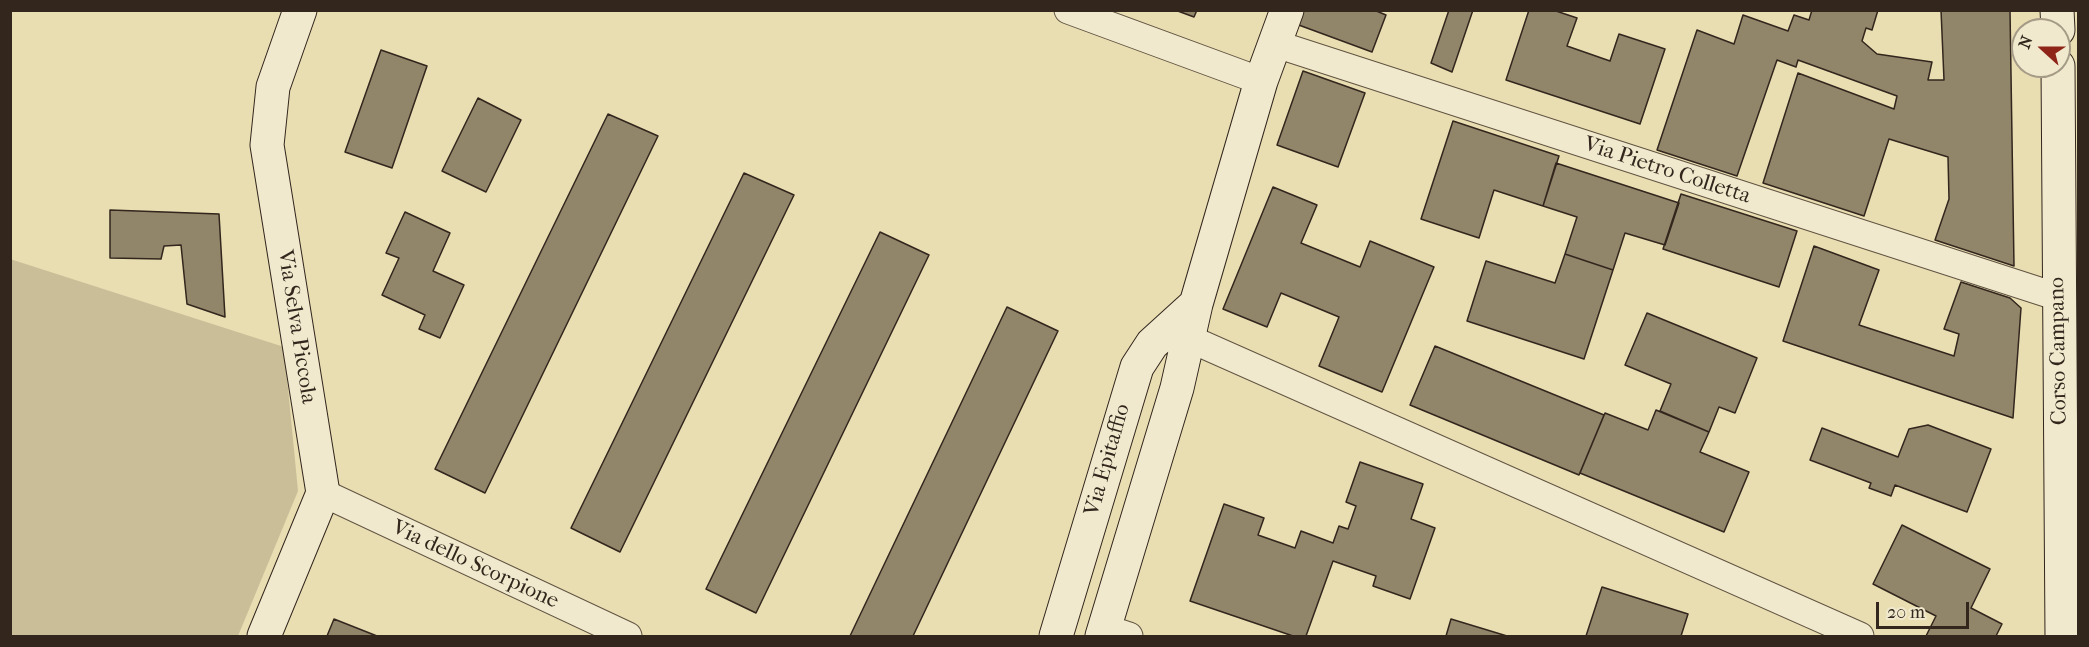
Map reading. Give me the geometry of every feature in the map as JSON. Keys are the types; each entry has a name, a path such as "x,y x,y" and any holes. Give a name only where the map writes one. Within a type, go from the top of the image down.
{"street":[{"name":"Via Selva Piccola","path":"300,10 273,87 267,145 323,493"},
{"path":"1068,10 1262,81"},
{"name":"Via Epitaffio","path":"1112,634 1177,388 1178,334 1196,304 1262,81 1287,10"},
{"name":"Via Pietro Colletta","path":"1276,44 2058,297"},
{"name":"Corso Campano","path":"2058,78 2058,297 2069,359 2062,636"},
{"path":"1178,334 1860,636"},
{"name":"Via Epitaffio","path":"1056,636 1137,368 1152,344 1178,334"},
{"path":"264,636 323,493"},
{"name":"Via dello Scorpione","path":"323,493 628,636"}],"shaded area":[{"path":"10,259 284,347 298,491 238,636 11,636"}],"building":[{"path":"1175,10 1197,10 1194,17"},
{"path":"1301,10 1374,10 1386,15 1372,52 1296,24"},
{"path":"1449,10 1473,10 1452,72 1431,63"},
{"path":"1529,10 1553,10 1577,18 1567,46 1610,61 1619,34 1665,49 1640,124 1506,80"},
{"path":"1812,10 1878,10 1872,30 1866,28 1862,41 1877,54 1932,62 1928,80 1944,80 1941,10 2010,10 2014,266 1935,240 1949,199 1948,157 1889,139 1864,216 1763,183 1798,73 1894,109 1897,96 1798,60 1796,67 1777,60 1737,176 1657,150 1697,30 1734,44 1743,15 1788,31 1794,15 1809,20"},
{"path":"381,50 427,66 392,168 345,152"},
{"path":"1303,71 1365,93 1338,167 1277,145"},
{"path":"478,98 521,120 486,192 442,171"},
{"path":"608,114 658,136 485,493 435,469"},
{"path":"1453,121 1559,156 1543,206 1494,190 1479,238 1421,219"},
{"path":"1556,163 1679,203 1665,245 1625,233 1613,270 1565,254 1577,217 1543,206"},
{"path":"744,173 794,195 620,552 571,528"},
{"path":"1273,187 1317,205 1301,243 1360,267 1370,241 1434,267 1382,392 1319,366 1339,317 1281,293 1267,327 1223,309"},
{"path":"1681,194 1797,231 1779,287 1663,249"},
{"path":"110,210 219,214 225,317 187,304 181,245 164,246 161,259 110,258"},
{"path":"405,212 450,233 433,271 464,285 440,338 419,329 425,315 382,295 399,258 386,253"},
{"path":"880,232 929,255 756,613 706,589"},
{"path":"1814,246 1879,270 1859,325 1954,356 1959,334 1944,329 1961,282 2010,298 2021,308 2013,418 1783,341"},
{"path":"1565,254 1613,270 1584,359 1467,321 1486,261 1555,283"},
{"path":"1007,307 1058,331 913,636 850,636"},
{"path":"1647,313 1757,358 1735,413 1719,407 1709,432 1660,411 1671,384 1625,365"},
{"path":"1435,346 1604,415 1579,475 1410,405"},
{"path":"1656,410 1709,432 1700,452 1749,472 1724,532 1580,473 1605,413 1648,430"},
{"path":"1928,425 1991,449 1967,512 1895,485 1891,496 1869,488 1871,483 1810,460 1822,428 1898,457 1909,429"},
{"path":"1360,462 1423,484 1411,519 1435,528 1410,599 1373,586 1376,576 1333,561 1306,636 1293,636 1190,601 1224,504 1264,518 1258,535 1295,548 1301,531 1333,543 1339,526 1348,529 1356,506 1346,502"},
{"path":"1902,525 1990,569 1971,608 2002,624 1996,636 1926,636 1936,616 1873,584"},
{"path":"1602,587 1688,614 1681,636 1586,636"},
{"path":"334,619 377,636 327,636"},
{"path":"1451,619 1507,636 1446,636"}]}
